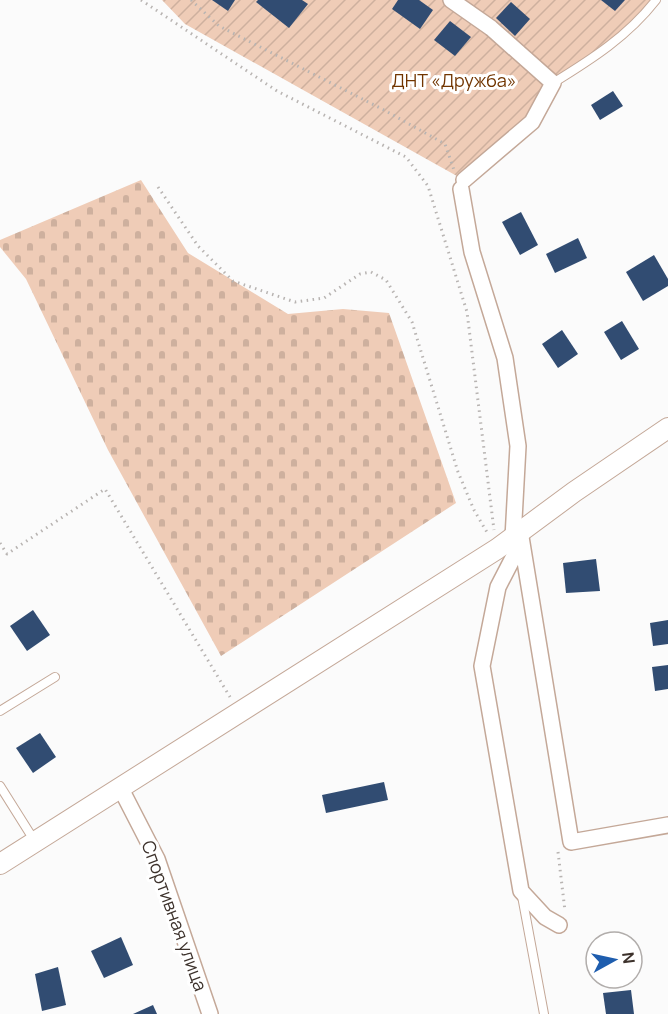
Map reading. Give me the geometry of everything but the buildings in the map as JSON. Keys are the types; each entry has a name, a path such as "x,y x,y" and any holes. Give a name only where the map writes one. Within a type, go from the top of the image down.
{"street":[{"path":"451,0 491,28 553,82 532,122 462,184 472,252 505,358 518,446 510,539 571,842 668,825"},
{"path":"0,864 510,539 668,428"},
{"path":"510,539 514,556 498,587 482,666 521,891 545,917 559,924"},
{"name":"Спортивная улица","path":"120,787 157,859 210,1014"}],"lane":[{"path":"553,82 600,53 642,18 656,0"},
{"path":"0,711 55,677"},
{"path":"0,786 35,842"},
{"path":"521,891 544,1014"}],"path":[{"path":"141,0 277,91 406,157 428,186 467,312 510,539"},
{"path":"191,0 219,26 384,110 445,144 462,184"},
{"path":"158,187 198,246 233,281 295,302 324,298 360,274 371,272 386,280 412,322 458,472 474,510 510,539"},
{"path":"0,543 7,554 105,489 238,712"}],"green space":[{"name":"ДНТ «Дружба»","path":"162,0 656,0 642,18 553,83 532,122 464,180 185,24"},
{"path":"141,180 188,253 288,314 343,309 389,313 456,503 221,656 108,450 26,279 0,247 0,240"}]}
